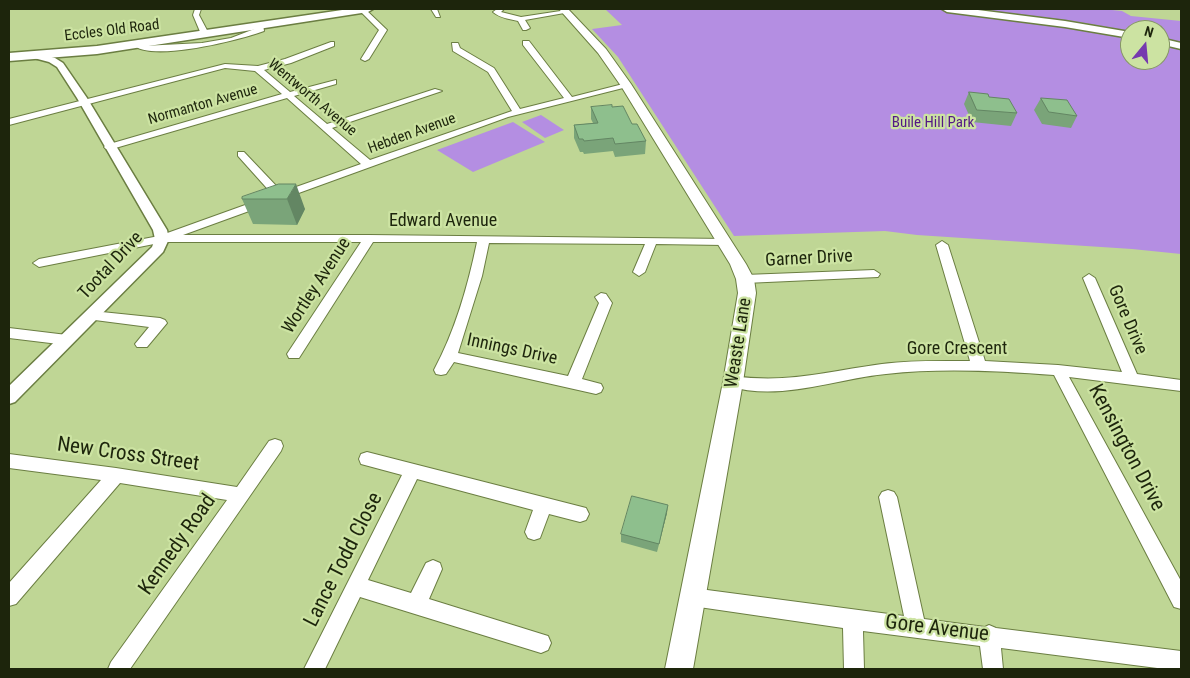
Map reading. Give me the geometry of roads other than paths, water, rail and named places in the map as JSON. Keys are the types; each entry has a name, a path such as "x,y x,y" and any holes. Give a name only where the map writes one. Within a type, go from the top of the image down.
{"main road":[{"name":"Eccles Old Road","path":"9,57 37,56 61,59 136,44 365,9"},
{"path":"947,9 1065,24 1120,33"},
{"name":"Weaste Lane","path":"565,11 602,51 627,86 724,241 745,279 747,300 679,669"}],"street":[{"path":"205,34 196,15 198,10 208,9"},
{"path":"365,9 383,30 365,59"},
{"path":"434,9 438,16"},
{"path":"501,9 496,12 501,16 521,19 565,11"},
{"path":"521,19 526,28"},
{"path":"136,44 140,48 156,49 202,45 231,40 262,29 260,26"},
{"path":"258,69 288,61 331,44"},
{"path":"519,50 528,46 569,99"},
{"path":"446,51 456,47 491,70 517,112"},
{"name":"Tootal Drive","path":"9,397 158,249 162,239 160,230 110,147 61,59"},
{"name":"Wentworth Avenue","path":"9,122 225,66 252,67 258,69 370,165"},
{"name":"Normanton Avenue","path":"110,147 333,82"},
{"name":"Hebden Avenue","path":"162,239 517,112 627,86"},
{"path":"326,127 438,91"},
{"path":"241,154 281,196"},
{"path":"195,240 210,222"},
{"name":"Edward Avenue","path":"162,239 370,238 724,241"},
{"name":"Wortley Avenue","path":"294,354 370,238"},
{"path":"39,263 162,239"},
{"name":"Innings Drive","path":"484,239 476,276 450,356 596,388"},
{"path":"639,272 652,240"},
{"path":"942,244 980,366"},
{"name":"Garner Drive","path":"745,279 874,274"},
{"name":"Gore Drive","path":"1089,278 1132,378"},
{"path":"573,382 606,303 601,297"},
{"path":"92,316 160,323 142,344"},
{"path":"9,333 67,340"},
{"path":"441,370 450,356"},
{"name":"Gore Crescent","path":"733,382 778,387 903,367 980,366 1058,370 1181,385"},
{"name":"Kensington Drive","path":"1058,370 1181,600"},
{"name":"Kennedy Road","path":"118,669 275,446"},
{"path":"367,459 580,514"},
{"name":"New Cross Street","path":"9,460 240,495"},
{"name":"Lance Todd Close","path":"314,669 413,471"},
{"path":"9,597 116,475"},
{"path":"888,497 916,626"},
{"path":"534,532 544,504"},
{"path":"416,604 433,569"},
{"path":"356,586 541,643"},
{"name":"Gore Avenue","path":"692,597 854,620 989,635 1172,663"},
{"path":"854,620 854,669"},
{"path":"989,635 993,669"}],"park label":[{"name":"Buile Hill Park","path":"933,123"}]}
